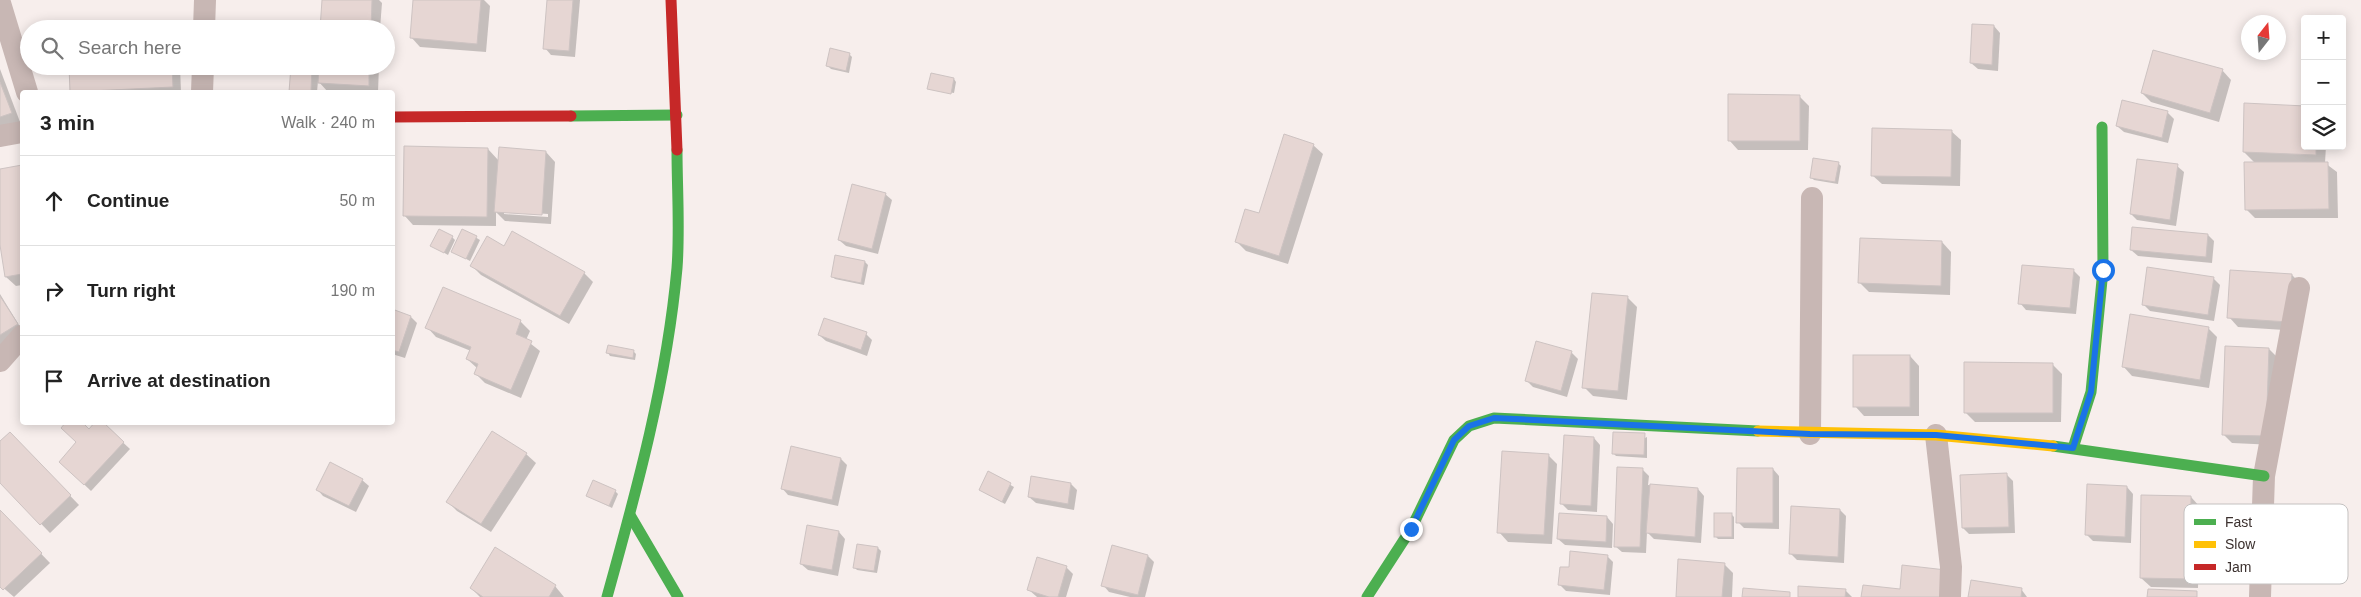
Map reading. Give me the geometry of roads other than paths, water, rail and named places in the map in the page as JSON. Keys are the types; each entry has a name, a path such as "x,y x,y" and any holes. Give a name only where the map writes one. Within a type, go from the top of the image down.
{"street":[{"path":"204,20 205,0"},
{"path":"607,597 630,516 660,379 677,267 677,115 671,0"},
{"path":"0,3 20,69"},
{"path":"22,75 26,90"},
{"path":"202,90 203,75"},
{"path":"395,117 677,115"},
{"path":"2073,448 2091,392 2103,270 2102,127"},
{"path":"0,136 20,132"},
{"path":"1810,434 1812,198"},
{"path":"2263,504 2264,476 2299,288"},
{"path":"0,361 20,338"},
{"path":"1367,597 1411,529 1454,440 1469,426 1494,418 1810,434 1936,435 2073,448 2264,476"},
{"path":"1936,435 1952,567 1950,597"},
{"path":"630,516 674,587 678,597"},
{"path":"2260,584 2260,597"}]}
